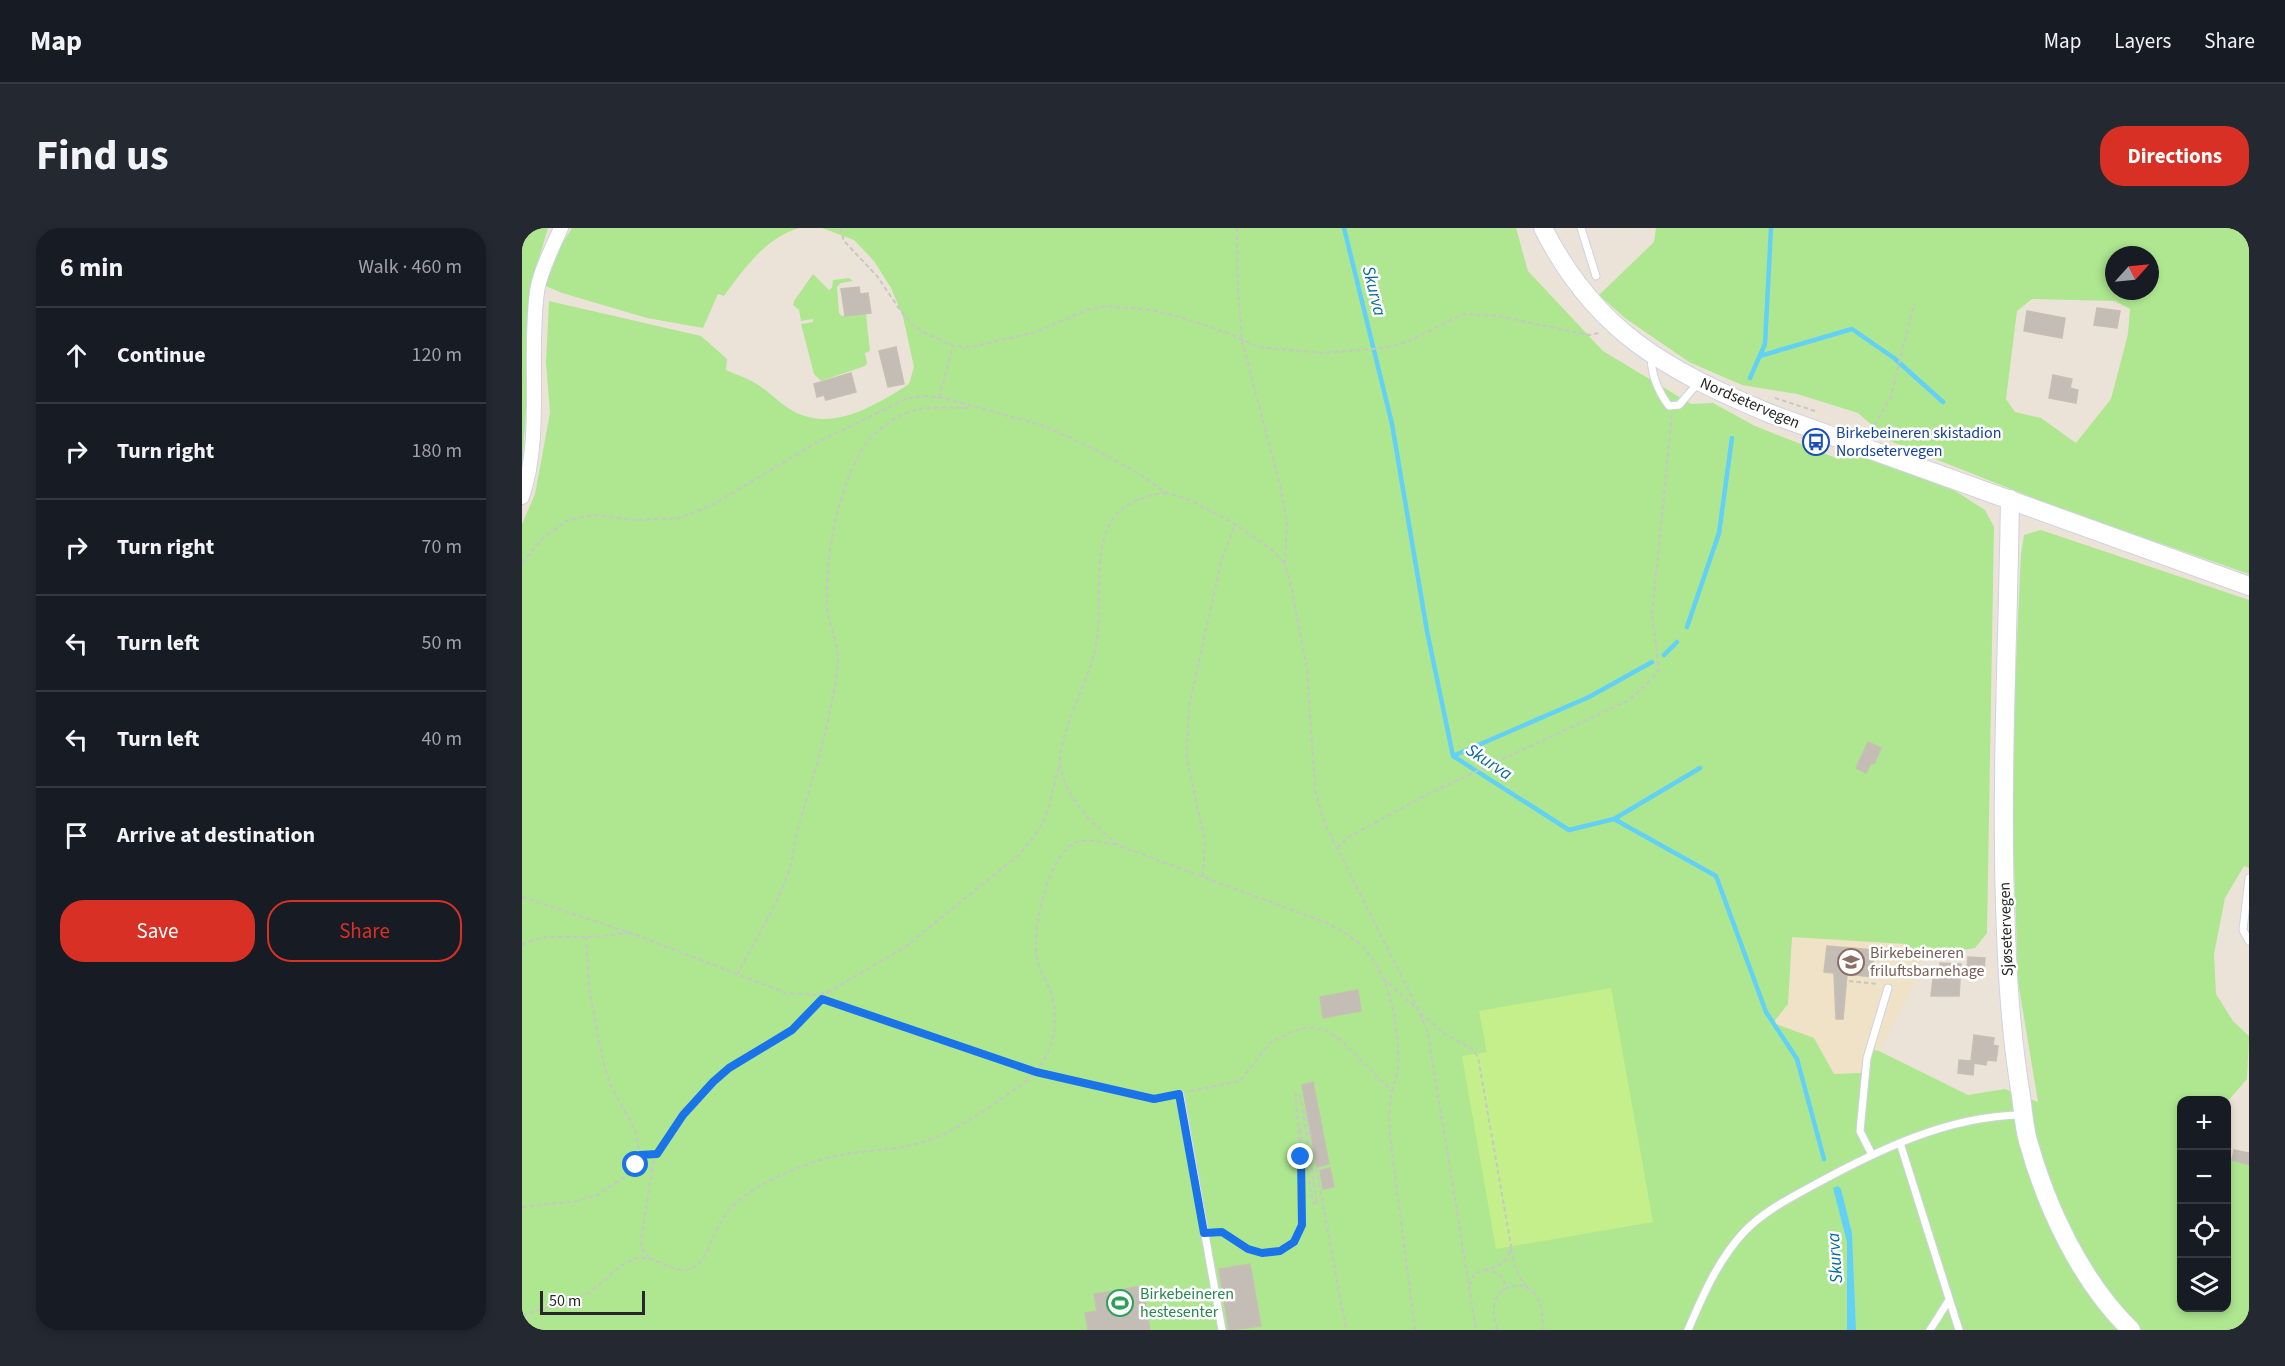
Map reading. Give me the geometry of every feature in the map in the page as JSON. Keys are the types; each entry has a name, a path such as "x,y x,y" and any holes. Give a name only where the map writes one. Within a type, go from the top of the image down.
{"street":[{"path":"522,497 529,477 531,453 532,344 537,289 561,228"},
{"name":"Nordsetervegen","path":"1543,228 1571,275 1611,323 1651,355 1699,382 1771,414 2249,586"},
{"name":"Sjøsetervegen","path":"2010,500 2003,787 2008,1008 2028,1140 2054,1215 2083,1268 2131,1330"}],"lane":[{"path":"1581,228 1596,276"},
{"path":"1651,355 1651,369 1661,395 1669,406 1679,405 1699,382"},
{"path":"2249,878 2243,930 2249,941"},
{"path":"1872,1155 1860,1131 1867,1058 1888,987"},
{"path":"1179,1094 1222,1330"},
{"path":"1688,1330 1715,1271 1729,1249 1746,1230 1780,1204 1872,1155 1938,1129 1992,1117 2024,1115"},
{"path":"1900,1143 1959,1330"},
{"path":"1930,1330 1950,1300"}],"path":[{"path":"840,228 844,240 871,269 913,325 953,346 971,347 1036,332 1089,309 1106,306 1171,314 1230,334 1258,347 1323,353 1384,348 1407,342 1446,320 1463,314 1498,316 1589,335 1600,333"},
{"path":"1237,228 1242,341 1280,485 1287,523 1285,564 1307,670 1315,789 1324,822 1428,1033 1476,1330"},
{"path":"1859,445 1870,434 1891,396 1914,304"},
{"path":"939,398 953,346"},
{"path":"522,563 543,538 566,521 592,515 635,520 680,518 712,505 814,444 908,398 939,398 1044,426 1124,465 1167,493 1190,500 1235,524 1271,549 1285,564"},
{"path":"1337,848 1347,838 1426,795 1629,700 1651,680 1659,669 1652,615 1673,406"},
{"path":"737,975 785,884 793,862 797,833 829,719 837,667 837,644 830,627 827,603 829,569 835,523 856,462 868,440 905,413 922,409 973,408"},
{"path":"522,897 631,933 786,993 816,996 830,991 905,948 1021,853 1036,834 1048,810 1066,734 1096,643 1098,566 1105,532 1117,513 1135,500 1151,494 1167,493"},
{"path":"1203,876 1205,842 1186,754 1190,702 1221,562 1235,524"},
{"path":"1060,762 1074,799 1099,830 1120,846"},
{"path":"830,991 792,1030 729,1068 683,1115 657,1154 650,1174 641,1241 642,1249 650,1258 674,1269 693,1268 703,1258 722,1217 744,1195 773,1179 823,1159 843,1154 909,1146 962,1126 1036,1072 1047,1057 1055,1027 1050,992 1036,954 1038,930 1051,872 1059,857 1075,843 1094,841 1120,846 1295,909 1344,932 1369,953 1381,976 1392,1007 1399,1049 1398,1072 1389,1112 1390,1137 1415,1330"},
{"path":"522,945 545,937 562,935 586,937 631,933"},
{"path":"522,1207 577,1201 597,1195 626,1176 636,1165 640,1155 635,1130 610,1084 603,1062 589,987 586,937"},
{"path":"1381,976 1442,1032 1472,1049 1478,1057 1515,1269 1520,1280 1537,1296 1544,1330"},
{"path":"1849,981 1874,982 1888,987"},
{"path":"822,999 1036,1072 1154,1099 1240,1081 1270,1043 1291,1032 1310,1027 1328,1031 1343,1042 1392,1091"},
{"path":"1204,1233 1222,1232 1248,1249 1262,1253 1280,1251 1294,1242 1302,1225 1301,1157 1297,1116 1296,1094 1300,1094 1317,1203 1313,1203 1297,1116"},
{"path":"1303,1112 1306,1112 1347,1330"},
{"path":"640,1155 657,1154"},
{"path":"1469,1286 1474,1274 1484,1269 1500,1266 1509,1256 1511,1246"},
{"path":"522,1315 584,1295 624,1264 640,1258 650,1258"},
{"path":"1484,1269 1496,1272 1503,1277 1505,1284 1494,1304 1497,1330"},
{"path":"1503,1290 1512,1286 1521,1286 1530,1290"}],"shaded area":[{"path":"1792,937 1905,944 1925,956 1909,995 1879,1051 1865,1048 1861,1073 1834,1074 1814,1038 1772,1023 1788,1004"}],"green space":[{"path":"522,228 548,228 533,278 526,334 527,395 522,467"},
{"path":"572,228 800,228 788,232 766,246 724,296 718,294 703,328 647,318 562,293 546,286 552,263"},
{"path":"822,228 1516,228 1528,271 1603,351 1691,404 1713,403 1755,426 1836,458 1862,454 1949,487 1985,510 1994,527 1987,933 1975,948 1925,956 1905,944 1792,937 1788,1004 1773,1023 1814,1038 1834,1074 1861,1073 1865,1048 1879,1051 1968,1095 2005,1089 2038,1102 2018,981 2011,772 2021,554 2024,535 2041,530 2249,600 2249,868 2244,866 2225,898 2214,954 2216,994 2233,1021 2249,1036 2247,1079 2231,1097 2177,1096 2177,1312 2231,1312 2231,1159 2249,1165 2249,1330 522,1330 522,524 535,494 550,413 546,362 549,301 701,336 727,359 726,370 748,379 791,410 802,415 830,419 858,412 885,399 909,384 914,367 903,317 891,288 874,261 854,240"},
{"path":"1656,228 2249,228 2249,574 2061,509 1890,441 1858,413 1797,394 1742,385 1689,362 1625,318 1599,295 1654,242","holes":["2032,299 2115,301 2130,309 2128,334 2111,399 2076,443 2041,418 2015,412 2006,399 2017,311"]},
{"path":"813,274 829,290 832,288 833,280 849,278 853,281 841,283 837,287 839,313 842,316 863,313 865,305 870,351 865,353 867,363 865,366 821,381 814,374 801,324 813,322 813,319 801,321 799,310 793,305"},
{"path":"1611,988 1653,1222 1496,1249 1462,1056 1487,1052 1479,1011"}],"water":[{"path":"1838,1186 1841,1189 1852,1233 1856,1330 1847,1330 1847,1242 1833,1188"}],"building":[{"path":"859,287 860,294 868,293 871,313 845,316 841,289"},
{"path":"2097,308 2120,311 2117,328 2094,325"},
{"path":"2027,311 2065,318 2062,338 2024,331"},
{"path":"896,347 904,384 888,387 879,351"},
{"path":"851,373 856,392 826,400 824,395 817,397 814,384"},
{"path":"2053,375 2072,379 2070,388 2078,390 2076,403 2049,398"},
{"path":"1868,742 1881,748 1874,764 1871,763 1866,773 1856,768"},
{"path":"1827,946 1874,950 1873,977 1847,974 1843,1019 1836,1019 1834,973 1824,972"},
{"path":"1968,957 1985,958 1984,970 1967,969"},
{"path":"1940,963 1961,964 1959,996 1931,996 1933,979 1939,980"},
{"path":"1358,990 1361,1011 1323,1018 1320,997"},
{"path":"1974,1035 1994,1038 1993,1045 1998,1046 1996,1061 1987,1060 1986,1065 1974,1063 1973,1075 1958,1073 1959,1060 1971,1061"},
{"path":"1313,1082 1329,1164 1317,1167 1302,1085"},
{"path":"2234,1150 2249,1153 2249,1165 2232,1160"},
{"path":"1330,1168 1334,1187 1323,1189 1320,1170"},
{"path":"1250,1264 1261,1326 1229,1330 1219,1269"},
{"name":"Birkebeineren hestesenter","path":"1142,1286 1150,1330 1088,1330 1085,1313 1097,1311 1094,1294"}],"waterway":[{"name":"Skurva","path":"1344,228 1392,424 1427,631 1453,756 1569,830 1614,819 1716,876 1766,1012 1797,1059 1824,1159"},
{"path":"1750,378 1765,344 1771,228"},
{"path":"1760,356 1852,329 1894,358 1943,402"},
{"path":"1687,627 1719,533 1732,438"},
{"path":"1664,655 1677,642"},
{"path":"1453,756 1589,697 1652,662"},
{"path":"1614,819 1700,768"}],"place":[{"name":"Birkebeineren skistadion Nordsetervegen","path":"1816,442"},
{"name":"Birkebeineren friluftsbarnehage","path":"1851,962"},
{"name":"Birkebeineren hestesenter","path":"1120,1303"}],"route":[{"path":"636,1165 640,1155 657,1154 683,1115 713,1082 729,1068 792,1030 822,999 1036,1072 1154,1099 1179,1094 1204,1233 1222,1232 1248,1249 1262,1253 1280,1251 1294,1242 1302,1225 1301,1157"}]}
